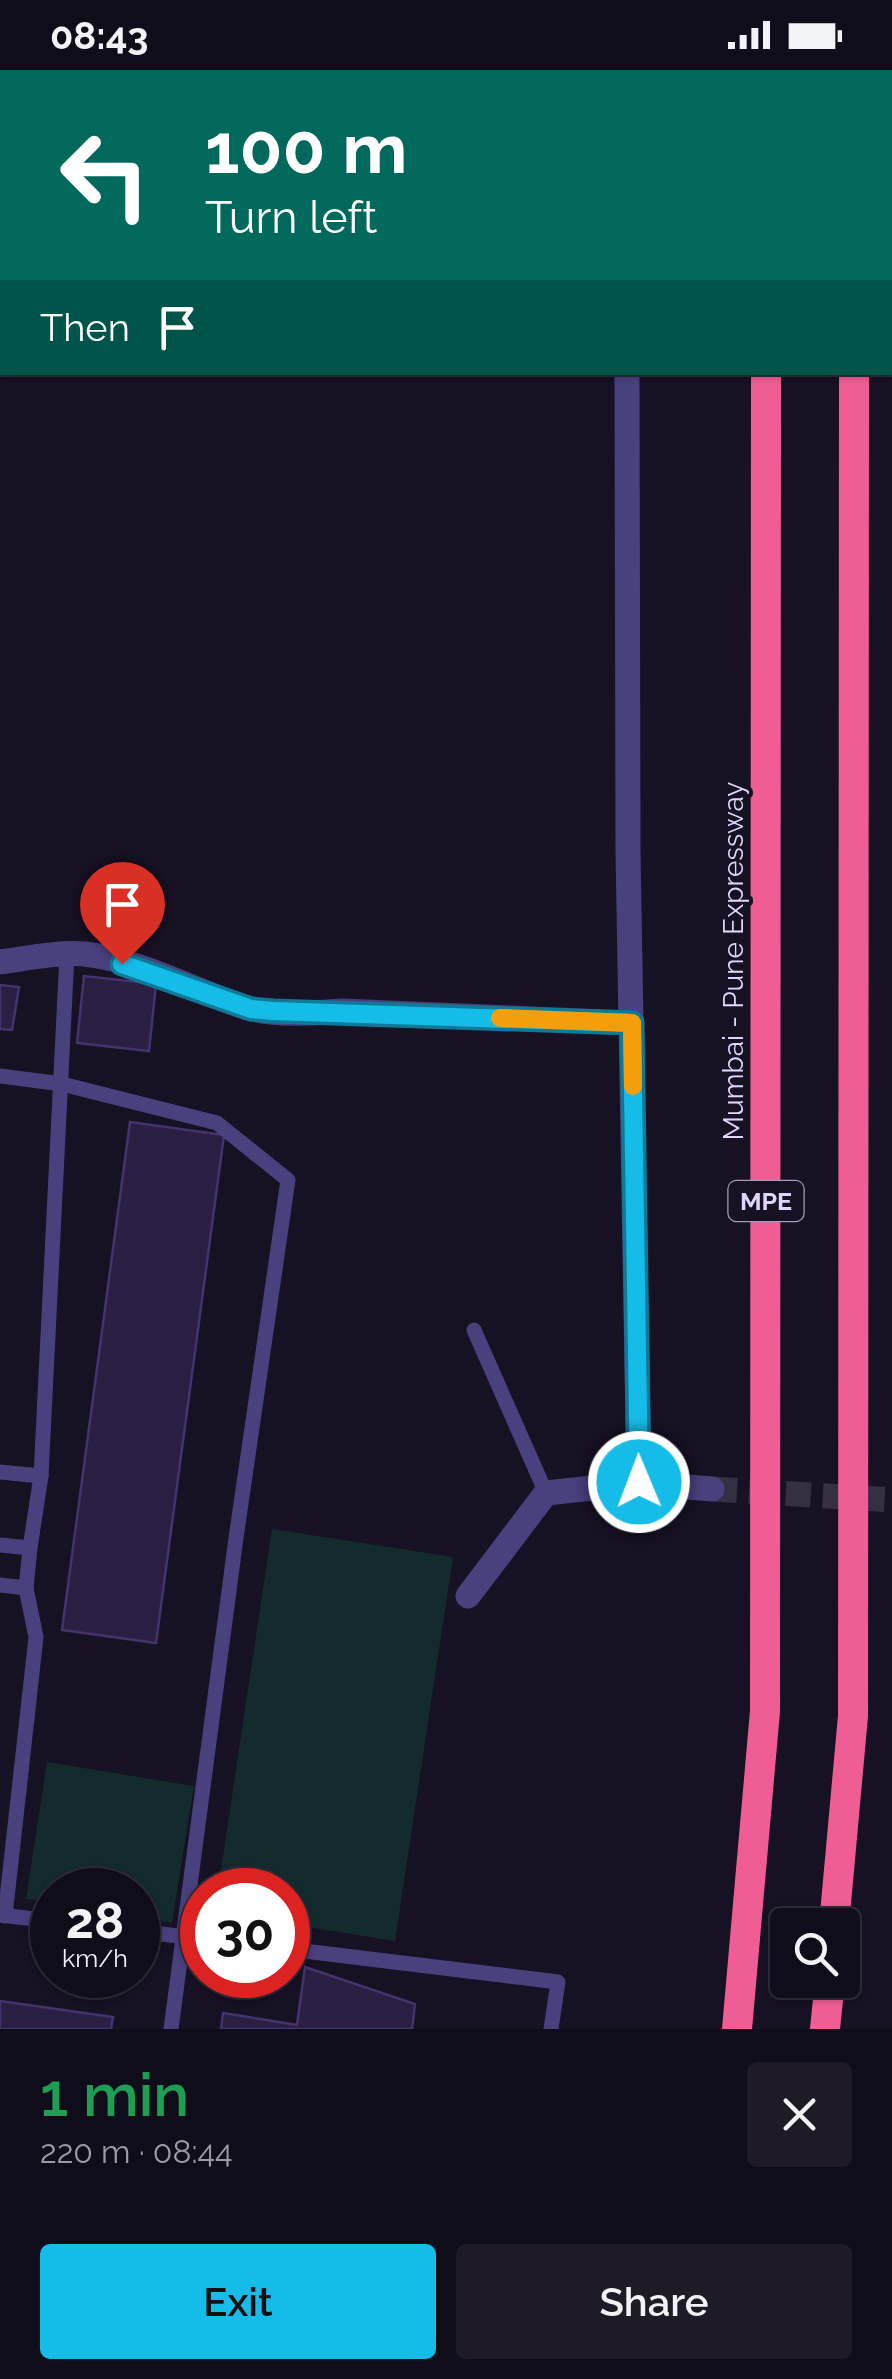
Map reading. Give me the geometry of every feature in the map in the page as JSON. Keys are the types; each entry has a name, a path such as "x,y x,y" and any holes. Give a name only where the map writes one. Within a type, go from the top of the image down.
{"highway":[{"name":"Mumbai - Pune Expressway","path":"737,2029 765,1712 766,375"},
{"path":"836,1908 853,1716 854,375"},
{"path":"825,2029 828,1998"}],"street":[{"path":"627,375 639,1482"},
{"path":"0,962 90,954 251,1009 294,1014 341,1012 632,1023"},
{"path":"468,1596 540,1499 639,1482 712,1489"}],"lane":[{"path":"30,1919 2,1916 36,1637 26,1588 41,1476 68,954"},
{"path":"0,1076 62,1084 217,1123 288,1180 193,1868"},
{"path":"474,1330 540,1499"},
{"path":"0,1472 41,1476"},
{"path":"0,1545 30,1548"},
{"path":"0,1585 26,1588"},
{"path":"310,1952 558,1982 551,2029"},
{"path":"172,2029 180,1962"}],"green space":[{"path":"272,1529 453,1557 395,1941 310,1927 310,1868 221,1868"},
{"path":"47,1762 194,1786 172,1923 160,1921 160,1868 31,1868"}],"building":[{"path":"84,976 156,984 149,1051 77,1043"},
{"path":"0,985 19,987 12,1030 0,1029"},
{"path":"130,1122 224,1135 156,1643 62,1630"},
{"path":"310,1969 415,2004 412,2029 221,2029 223,2013 297,2025 301,1998 310,1998"},
{"path":"0,2001 113,2017 111,2029 0,2029"}],"tunnel":[{"path":"712,1489 892,1500"}],"slow traffic":[{"path":"500,1018 632,1023 633,1086"}],"route":[{"path":"122,964 251,1009 294,1014 341,1012 632,1023 639,1482"}]}
